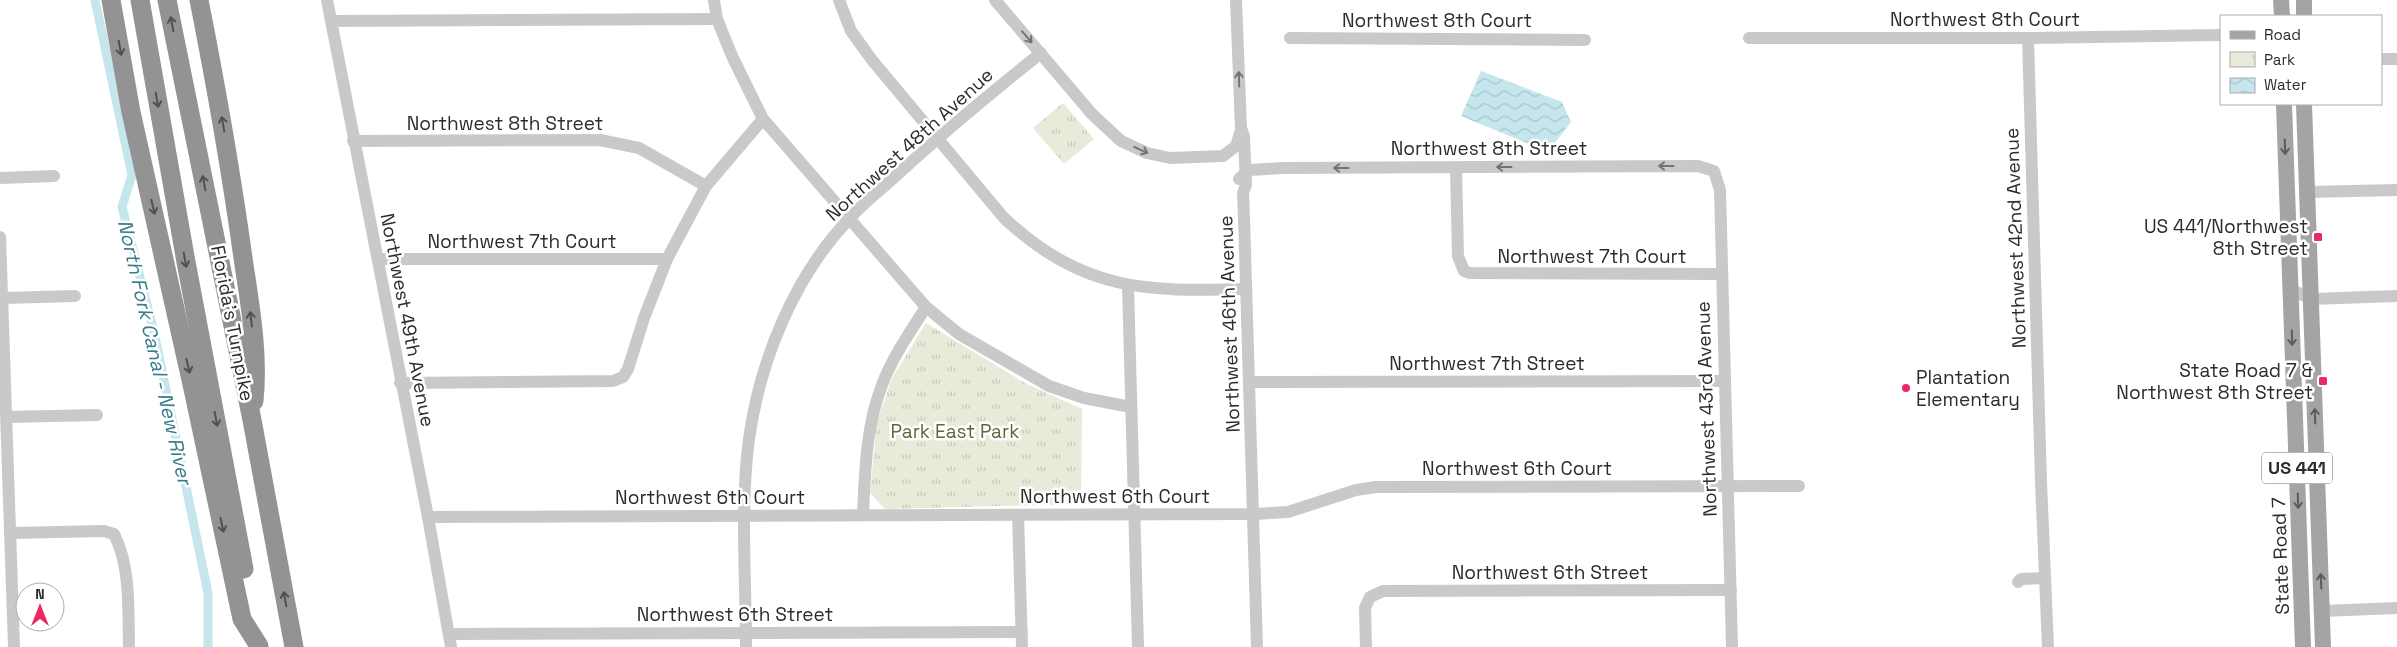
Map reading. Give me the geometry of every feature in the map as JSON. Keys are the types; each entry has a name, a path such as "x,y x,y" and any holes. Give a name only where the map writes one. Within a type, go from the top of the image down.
{"highway":[{"path":"111,0 131,112 242,619 259,647"},
{"name":"Florida's Turnpike","path":"140,0 186,262 259,647"},
{"name":"Florida's Turnpike","path":"167,0 252,420 294,647"},
{"path":"200,0 231,171 248,292 257,372 252,420"}],"main road":[{"path":"2281,0 2282,15"},
{"path":"2304,0 2304,15"},
{"name":"State Road 7","path":"2284,105 2303,647"},
{"name":"US 441","path":"2304,105 2323,647"},
{"path":"2296,437 2308,443 2317,465"}],"street":[{"name":"Northwest 49th Avenue","path":"327,0 400,383 428,517 451,647"},
{"path":"714,0 717,19 749,93 763,119 926,307 959,334 1049,386 1084,398 1130,406"},
{"path":"839,0 851,31 867,53 1004,218 1028,240 1059,261 1128,286 1176,291 1246,289"},
{"path":"995,0 1092,114 1121,141 1147,153 1170,158 1223,156 1236,146 1241,128"},
{"path":"1236,0 1241,128 1244,153 1242,176"},
{"path":"331,21 717,19"},
{"name":"Northwest 8th Court","path":"1750,38 2028,38 2220,35"},
{"name":"Northwest 8th Court","path":"1290,38 1585,40"},
{"name":"Northwest 42nd Avenue","path":"2028,38 2048,647"},
{"name":"Northwest 48th Avenue","path":"746,647 746,515 749,440 756,400 766,366 793,299 817,259 849,219 938,138 1040,53"},
{"path":"2382,59 2397,59"},
{"path":"400,383 613,381 623,377 628,369 644,318 667,259 706,186 763,119"},
{"name":"Northwest 8th Street","path":"353,141 600,140 639,148 706,186"},
{"path":"1244,153 1251,164 1263,169"},
{"path":"1223,156 1235,164 1242,176"},
{"name":"Northwest 8th Street","path":"1242,176 1249,170 1263,169 1698,166 1714,171"},
{"name":"Northwest 7th Court","path":"1456,168 1458,256 1464,271 1478,275 1721,274"},
{"name":"Northwest 43rd Avenue","path":"1714,171 1720,190 1732,647"},
{"path":"0,178 54,176"},
{"name":"Northwest 46th Avenue","path":"1242,176 1257,647"},
{"path":"2307,192 2397,190"},
{"path":"0,237 4,298 14,647"},
{"name":"Northwest 7th Court","path":"378,260 667,259"},
{"path":"1128,286 1138,647"},
{"path":"2290,290 2311,299 2397,296"},
{"path":"4,298 75,296"},
{"path":"863,515 865,464 870,426 882,385 926,307"},
{"name":"Northwest 7th Street","path":"1250,382 1725,381"},
{"path":"7,417 97,414"},
{"name":"Northwest 6th Court","path":"428,517 1254,514 1288,512 1356,490 1376,487 1799,486"},
{"path":"1018,515 1022,647"},
{"path":"10,533 104,531 114,534 121,549 128,609 129,647"},
{"path":"2018,582 2021,579 2046,578"},
{"name":"Northwest 6th Street","path":"1366,647 1365,608 1370,597 1383,591 1731,590"},
{"path":"2322,611 2397,608"},
{"name":"Northwest 6th Street","path":"448,634 1022,632"}],"green space":[{"path":"1063,103 1094,139 1064,164 1033,128"},
{"name":"Park East Park","path":"926,323 1025,383 1082,409 1081,504 885,509 870,493 877,422 892,378"}],"water":[{"path":"1481,71 1562,102 1571,122 1554,144 1529,144 1461,116"}],"waterway":[{"name":"North Fork Canal - New River","path":"95,0 132,175 122,207 154,332 208,593 208,647"}],"place":[{"name":"US 441/Northwest 8th Street","path":"2318,237"},
{"name":"State Road 7 & Northwest 8th Street","path":"2323,381"},
{"name":"Plantation Elementary","path":"1906,388"}]}
